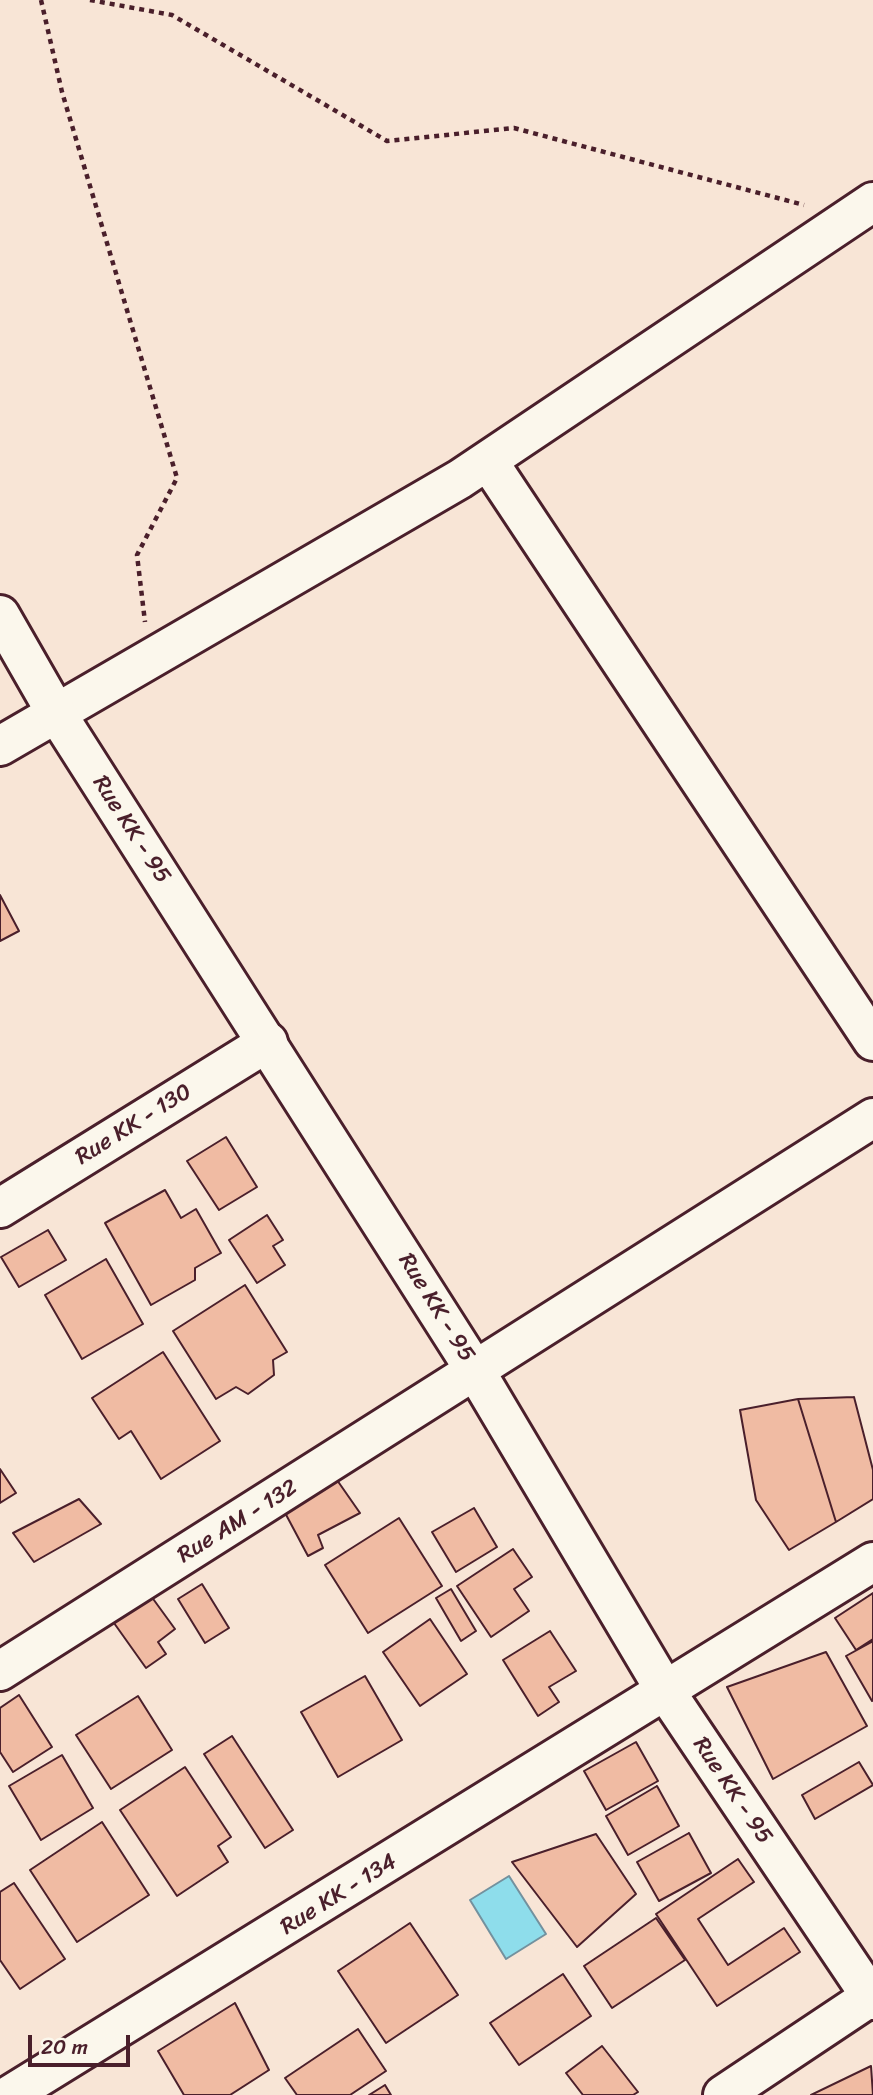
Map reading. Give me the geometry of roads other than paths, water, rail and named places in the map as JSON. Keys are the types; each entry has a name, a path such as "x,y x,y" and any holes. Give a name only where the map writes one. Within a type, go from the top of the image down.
{"street":[{"path":"0,746 55,711 488,461 862,209"},
{"path":"488,461 873,1041"},
{"name":"Rue KK - 95","path":"0,615 55,711 476,1372 666,1692 872,1997"},
{"name":"Rue KK - 130","path":"0,1208 268,1042"},
{"name":"Rue AM - 132","path":"0,1671 872,1121"},
{"name":"Rue KK - 134","path":"10,2095 873,1562"},
{"path":"723,2095 872,1997"}],"water":[{"path":"509,1876 546,1934 506,1959 470,1900"}]}
